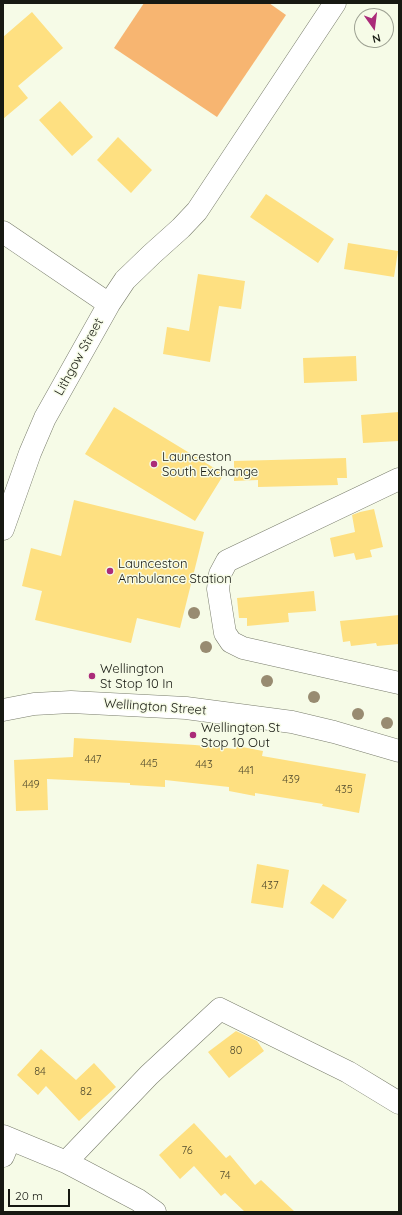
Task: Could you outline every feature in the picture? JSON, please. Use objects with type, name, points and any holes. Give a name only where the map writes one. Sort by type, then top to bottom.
[{"type":"street","points":[[109,304],[125,280],[181,228],[197,211],[335,3]]},
{"type":"street","name":"Lithgow Street","points":[[3,232],[109,304],[45,418],[30,453],[3,529]]},
{"type":"street","points":[[399,479],[227,561],[220,574],[218,589],[225,633],[231,642],[243,648],[399,683]]},
{"type":"street","name":"Wellington Street","points":[[3,710],[34,704],[71,702],[186,708],[292,722],[334,732],[399,751]]},
{"type":"street","points":[[66,1162],[149,1075],[220,1009],[348,1072],[399,1103]]},
{"type":"street","points":[[5,1143],[66,1162],[138,1200],[156,1212]]},
{"type":"shaded area","points":[[144,3],[269,3],[286,15],[217,117],[114,48]]},
{"type":"building","points":[[32,12],[63,48],[18,86],[28,98],[3,119],[3,37]]},
{"type":"building","points":[[60,101],[93,137],[72,156],[39,120]]},
{"type":"building","points":[[118,137],[152,170],[131,193],[97,160]]},
{"type":"building","points":[[266,194],[334,239],[318,263],[250,217]]},
{"type":"building","points":[[348,243],[398,251],[394,277],[344,269]]},
{"type":"building","points":[[198,274],[245,281],[241,309],[219,306],[210,362],[163,354],[167,327],[189,331]]},
{"type":"building","points":[[356,356],[357,381],[304,383],[303,358]]},
{"type":"building","name":"Launceston South Exchange","points":[[114,407],[224,474],[195,521],[85,454]]},
{"type":"building","points":[[399,412],[399,441],[363,443],[361,415]]},
{"type":"building","points":[[346,458],[347,478],[337,478],[338,485],[258,487],[258,480],[234,481],[234,461]]},
{"type":"building","name":"Launceston Ambulance Station","points":[[74,500],[204,532],[180,628],[137,618],[131,643],[35,620],[42,591],[22,586],[31,548],[61,556]]},
{"type":"building","points":[[374,509],[383,547],[370,550],[372,557],[356,560],[354,553],[334,557],[330,538],[355,532],[352,515]]},
{"type":"building","points":[[314,591],[316,611],[288,613],[289,622],[247,626],[247,618],[239,618],[237,598]]},
{"type":"building","points":[[399,615],[399,644],[377,646],[376,643],[351,646],[350,641],[343,642],[340,621]]},
{"type":"building","points":[[74,738],[195,745],[236,749],[237,746],[263,751],[262,756],[366,774],[359,813],[322,806],[323,804],[255,793],[255,796],[229,791],[229,787],[165,780],[165,787],[130,785],[130,783],[47,779],[48,810],[16,811],[14,760],[73,757]]},
{"type":"building","points":[[257,864],[289,870],[283,908],[251,903]]},
{"type":"building","points":[[323,884],[347,900],[333,919],[310,903]]},
{"type":"building","points":[[236,1031],[257,1041],[264,1051],[229,1078],[208,1052]]},
{"type":"building","points":[[41,1049],[76,1080],[94,1063],[116,1087],[79,1121],[46,1086],[38,1095],[17,1075]]},
{"type":"building","points":[[194,1123],[226,1158],[230,1155],[255,1185],[261,1180],[295,1212],[245,1212],[225,1193],[221,1196],[194,1166],[180,1179],[159,1155]]},
{"type":"place","name":"Launceston South Exchange","points":[[154,464]]},
{"type":"place","name":"Launceston Ambulance Station","points":[[110,571]]},
{"type":"place","name":"Wellington St Stop 10 In","points":[[92,676]]},
{"type":"place","name":"Wellington St Stop 10 Out","points":[[193,735]]}]
